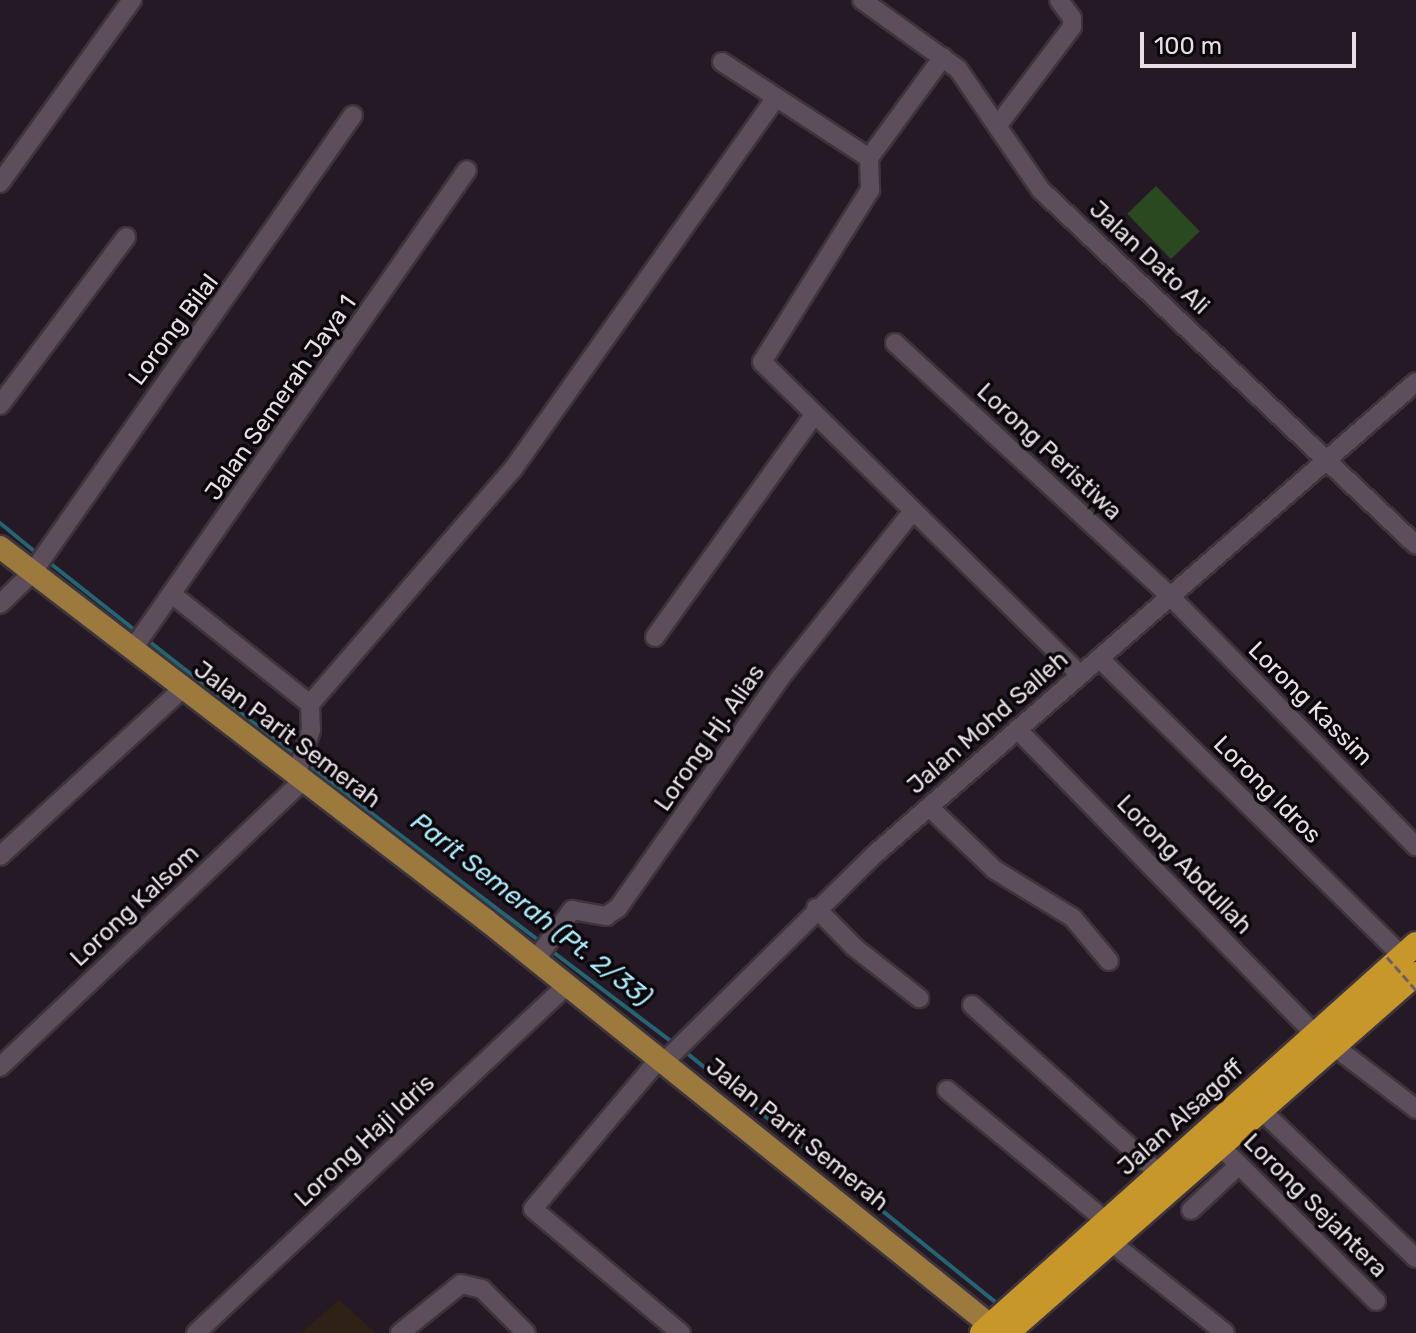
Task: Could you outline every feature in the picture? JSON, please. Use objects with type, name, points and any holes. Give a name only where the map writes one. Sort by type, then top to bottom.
[{"type":"highway","name":"Jalan Alsagoff","points":[[998,1329],[1110,1232],[1262,1111],[1325,1040],[1405,958]]},
{"type":"highway","name":"Jalan Alsagoff","points":[[1110,1232],[1161,1175],[1325,1040]]},
{"type":"main road","name":"Jalan Parit Semerah","points":[[0,547],[134,647],[182,689],[299,778],[539,953],[568,984],[666,1057],[998,1329]]},
{"type":"street","points":[[0,183],[132,0]]},
{"type":"street","points":[[998,125],[1072,27],[1072,18],[1059,0]]},
{"type":"street","name":"Jalan Dato Ali","points":[[871,3],[943,57],[978,92],[1041,190],[1416,545]]},
{"type":"street","points":[[943,57],[869,158],[870,190],[761,360],[1080,674]]},
{"type":"street","points":[[722,62],[869,158]]},
{"type":"street","points":[[299,778],[311,730],[310,704],[513,469],[776,98]]},
{"type":"street","name":"Lorong Bilal","points":[[0,604],[34,571],[241,282],[353,115]]},
{"type":"street","name":"Jalan Semerah Jaya 1","points":[[134,647],[467,170]]},
{"type":"street","points":[[0,405],[126,237]]},
{"type":"street","name":"Lorong Peristiwa","points":[[895,343],[1170,596]]},
{"type":"street","name":"Jalan Mohd Salleh","points":[[681,1333],[533,1209],[666,1057],[816,908],[1416,382]]},
{"type":"street","points":[[655,637],[814,415]]},
{"type":"street","name":"Lorong Hj. Alias","points":[[539,953],[572,910],[606,916],[618,908],[780,678],[913,511]]},
{"type":"street","points":[[173,595],[310,704]]},
{"type":"street","name":"Lorong Kassim","points":[[1170,596],[1416,846]]},
{"type":"street","name":"Lorong Idros","points":[[1099,658],[1405,958]]},
{"type":"street","points":[[0,856],[182,689]]},
{"type":"street","name":"Lorong Abdullah","points":[[1017,729],[1325,1040],[1416,1109]]},
{"type":"street","name":"Lorong Kalsom","points":[[0,1067],[299,778]]},
{"type":"street","points":[[929,807],[1013,884],[1073,918],[1109,961]]},
{"type":"street","points":[[816,908],[854,947],[919,998]]},
{"type":"street","name":"Lorong Haji Idris","points":[[196,1333],[568,984]]},
{"type":"street","points":[[972,1005],[1161,1175]]},
{"type":"street","points":[[947,1090],[1225,1333]]},
{"type":"street","points":[[1262,1111],[1416,1258]]},
{"type":"street","name":"Lorong Sejahtera","points":[[1220,1146],[1376,1301]]},
{"type":"street","points":[[1191,1210],[1239,1165]]},
{"type":"street","points":[[400,1333],[451,1288],[461,1284],[482,1289],[526,1333]]},
{"type":"path","points":[[1405,958],[1416,990]]},
{"type":"shaded area","points":[[339,1300],[376,1333],[301,1333]]},
{"type":"green space","points":[[1156,186],[1200,231],[1171,259],[1127,214]]},
{"type":"waterway","name":"Parit Semerah (Pt. 2/33)","points":[[0,523],[39,555]]},
{"type":"waterway","name":"Parit Semerah (Pt. 2/33)","points":[[46,560],[136,631]]},
{"type":"waterway","name":"Parit Semerah (Pt. 2/33)","points":[[146,639],[297,757]]},
{"type":"waterway","name":"Parit Semerah (Pt. 2/33)","points":[[307,764],[542,943]]},
{"type":"waterway","name":"Parit Semerah (Pt. 2/33)","points":[[549,949],[676,1045]]},
{"type":"waterway","name":"Parit Semerah (Pt. 2/33)","points":[[683,1050],[1000,1306]]}]
